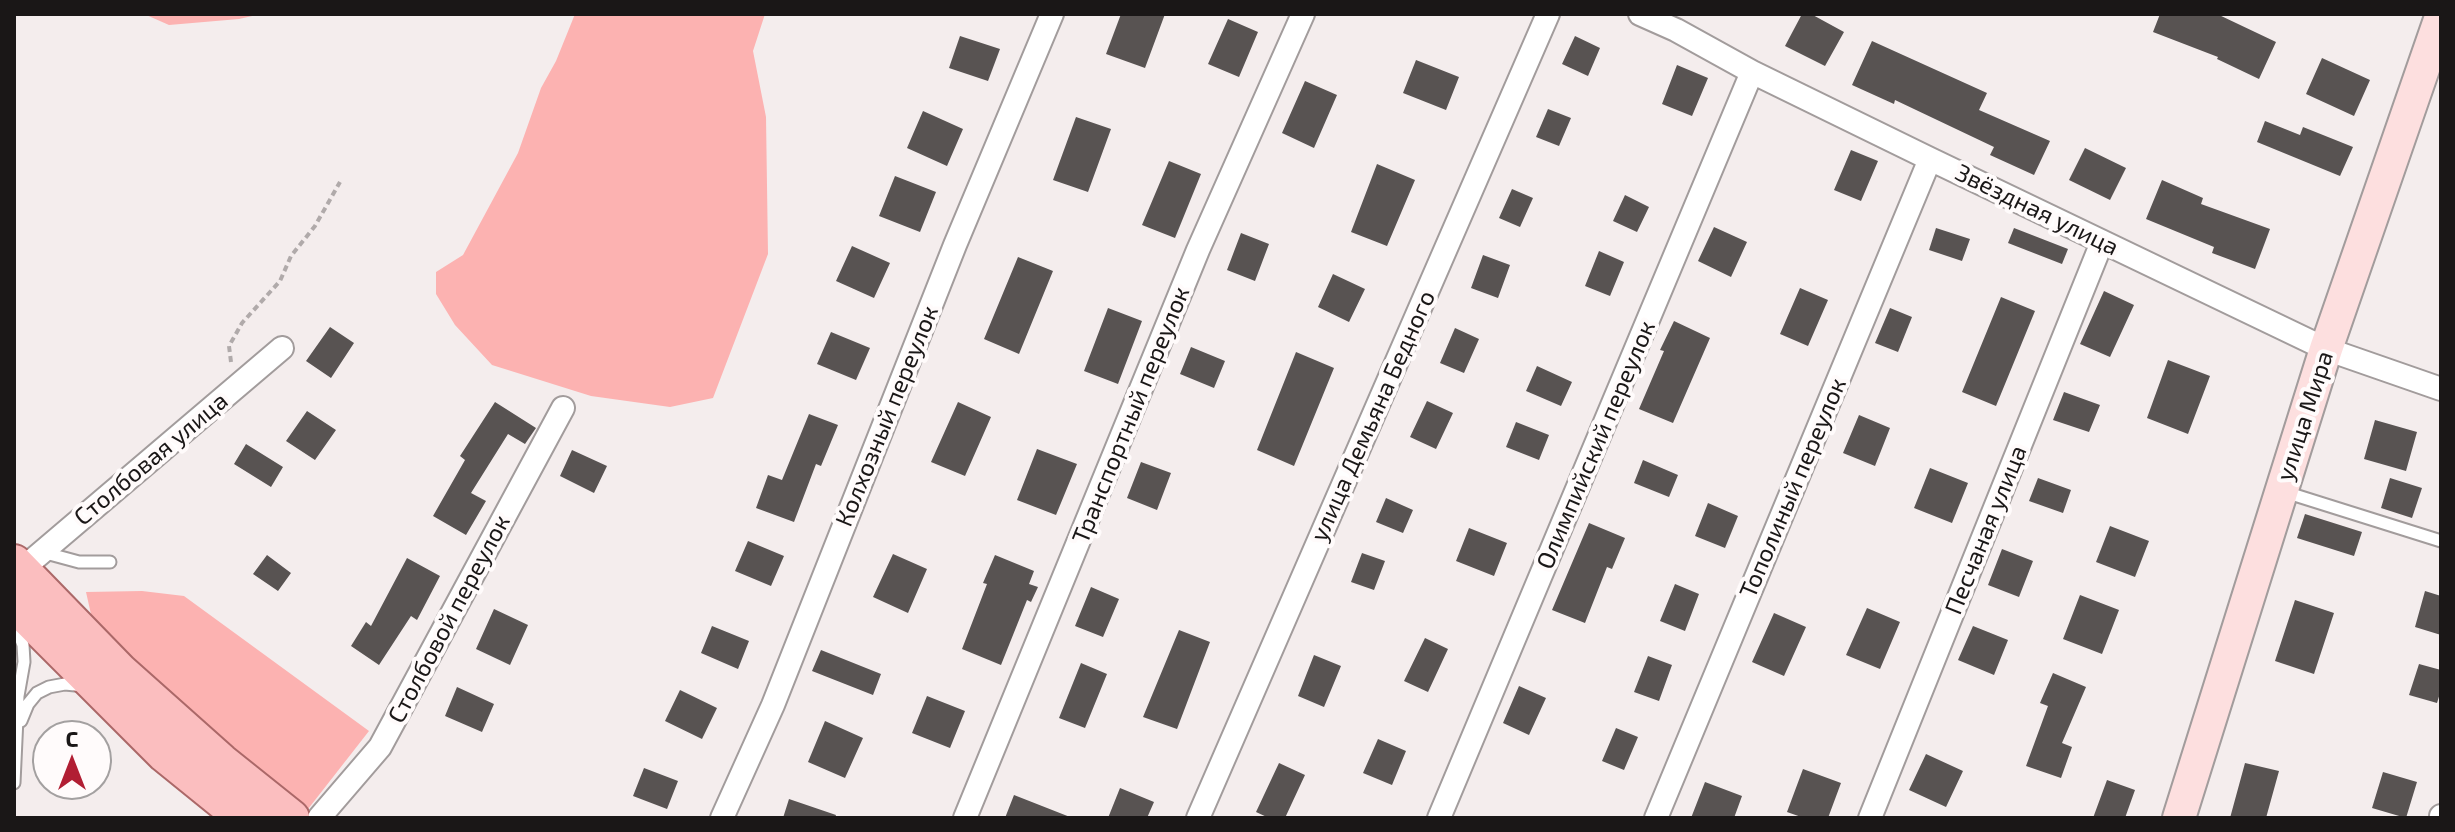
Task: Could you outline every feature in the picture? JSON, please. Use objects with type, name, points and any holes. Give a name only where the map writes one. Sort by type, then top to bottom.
[{"type":"main road","name":"улица Мира","points":[[2179,818],[2326,349],[2431,76],[2441,18]]},
{"type":"main road","points":[[23,572],[96,687],[165,754],[244,818]]},
{"type":"main road","points":[[23,572],[120,672],[221,762],[291,818]]},
{"type":"street","name":"Колхозный переулок","points":[[722,818],[773,705],[955,245],[1052,14]]},
{"type":"street","name":"Транспортный переулок","points":[[965,818],[1198,250],[1303,14]]},
{"type":"street","name":"улица Демьяна Бедного","points":[[1198,818],[1548,14]]},
{"type":"street","name":"Звёздная улица","points":[[1640,14],[1930,159],[2326,349],[2441,389]]},
{"type":"street","points":[[2431,14],[2441,18]]},
{"type":"street","name":"Олимпийский переулок","points":[[1439,818],[1752,72]]},
{"type":"street","name":"Тополиный переулок","points":[[1656,818],[1930,159]]},
{"type":"street","name":"Песчаная улица","points":[[1870,818],[2102,242]]},
{"type":"street","name":"Столбовая улица","points":[[23,572],[282,348]]},
{"type":"street","name":"Столбовой переулок","points":[[319,818],[380,747],[563,408]]},
{"type":"lane","points":[[2281,491],[2441,541]]},
{"type":"lane","points":[[23,572],[79,562],[110,562]]},
{"type":"lane","points":[[14,622],[23,645],[24,662],[18,696],[14,783]]},
{"type":"lane","points":[[18,729],[28,704],[37,693],[65,684],[96,687]]},
{"type":"path","points":[[234,389],[229,346],[242,323],[280,281],[291,256],[315,226],[340,182]]},
{"type":"shaded area","points":[[144,14],[261,14],[169,25]]},
{"type":"shaded area","points":[[575,14],[765,14],[753,51],[766,117],[768,254],[713,398],[670,407],[591,396],[492,365],[455,325],[436,294],[436,272],[463,255],[518,153],[541,88]]},
{"type":"shaded area","points":[[142,591],[184,596],[369,731],[301,818],[95,632],[86,592]]},
{"type":"building","points":[[1121,14],[1165,14],[1145,68],[1106,54]]},
{"type":"building","points":[[1802,14],[1811,14],[1844,32],[1825,66],[1785,46]]},
{"type":"building","points":[[2160,14],[2217,14],[2276,42],[2259,79],[2218,57],[2153,32]]},
{"type":"building","points":[[1228,19],[1258,32],[1239,77],[1208,64]]},
{"type":"building","points":[[960,36],[1000,49],[988,81],[949,68]]},
{"type":"building","points":[[1575,36],[1600,48],[1588,76],[1562,64]]},
{"type":"building","points":[[1872,41],[1987,93],[1979,110],[2050,141],[2034,175],[1990,155],[1994,147],[1895,100],[1894,104],[1852,85]]},
{"type":"building","points":[[2322,58],[2370,80],[2354,116],[2306,94]]},
{"type":"building","points":[[1416,60],[1459,77],[1446,110],[1403,93]]},
{"type":"building","points":[[1677,65],[1708,78],[1692,116],[1662,104]]},
{"type":"building","points":[[1305,81],[1337,95],[1314,148],[1282,133]]},
{"type":"building","points":[[1548,109],[1571,118],[1559,146],[1536,137]]},
{"type":"building","points":[[923,111],[963,129],[947,166],[907,148]]},
{"type":"building","points":[[1076,117],[1111,129],[1088,192],[1053,180]]},
{"type":"building","points":[[2265,121],[2300,135],[2303,127],[2353,147],[2340,176],[2257,142]]},
{"type":"building","points":[[2085,148],[2126,168],[2110,200],[2069,180]]},
{"type":"building","points":[[1851,150],[1878,161],[1861,201],[1834,190]]},
{"type":"building","points":[[1169,161],[1201,174],[1175,238],[1142,225]]},
{"type":"building","points":[[1377,164],[1415,180],[1387,246],[1351,232]]},
{"type":"building","points":[[895,176],[936,192],[920,232],[879,216]]},
{"type":"building","points":[[2162,180],[2203,198],[2201,204],[2270,229],[2255,269],[2212,253],[2214,247],[2146,219]]},
{"type":"building","points":[[1512,189],[1533,198],[1520,227],[1499,218]]},
{"type":"building","points":[[1625,195],[1649,207],[1637,232],[1613,221]]},
{"type":"building","points":[[1714,227],[1747,242],[1731,277],[1698,261]]},
{"type":"building","points":[[1936,228],[1970,239],[1962,261],[1929,250]]},
{"type":"building","points":[[2014,228],[2068,249],[2062,264],[2008,243]]},
{"type":"building","points":[[1241,233],[1269,244],[1255,281],[1227,270]]},
{"type":"building","points":[[852,246],[890,263],[874,298],[836,281]]},
{"type":"building","points":[[1599,251],[1624,262],[1610,296],[1585,286]]},
{"type":"building","points":[[1483,255],[1510,265],[1498,298],[1471,288]]},
{"type":"building","points":[[1018,257],[1053,271],[1019,354],[984,339]]},
{"type":"building","points":[[1333,274],[1365,289],[1349,322],[1318,307]]},
{"type":"building","points":[[1800,288],[1828,300],[1808,346],[1780,334]]},
{"type":"building","points":[[2104,291],[2134,305],[2110,357],[2080,344]]},
{"type":"building","points":[[2001,297],[2035,311],[1996,406],[1962,392]]},
{"type":"building","points":[[1108,308],[1142,321],[1118,384],[1084,371]]},
{"type":"building","points":[[1890,308],[1912,317],[1898,352],[1875,343]]},
{"type":"building","points":[[1674,321],[1710,338],[1673,423],[1639,409]]},
{"type":"building","points":[[330,327],[354,343],[331,378],[306,361]]},
{"type":"building","points":[[1455,328],[1479,339],[1464,373],[1440,363]]},
{"type":"building","points":[[831,332],[870,348],[856,380],[817,364]]},
{"type":"building","points":[[1191,347],[1225,361],[1214,388],[1180,374]]},
{"type":"building","points":[[1296,352],[1334,368],[1294,466],[1257,450]]},
{"type":"building","points":[[2168,360],[2210,376],[2188,434],[2147,418]]},
{"type":"building","points":[[1537,366],[1572,382],[1561,406],[1526,391]]},
{"type":"building","points":[[2064,392],[2100,405],[2089,432],[2053,420]]},
{"type":"building","points":[[1427,401],[1453,413],[1436,449],[1410,437]]},
{"type":"building","points":[[495,402],[536,428],[525,444],[508,434],[471,493],[486,501],[466,535],[433,516],[465,460],[460,456]]},
{"type":"building","points":[[958,402],[991,417],[965,476],[931,462]]},
{"type":"building","points":[[307,411],[336,430],[315,460],[286,441]]},
{"type":"building","points":[[809,414],[838,425],[821,466],[816,464],[794,522],[756,508],[768,475],[782,480]]},
{"type":"building","points":[[1859,415],[1890,428],[1875,466],[1843,453]]},
{"type":"building","points":[[2375,420],[2417,432],[2406,471],[2364,459]]},
{"type":"building","points":[[1516,422],[1549,435],[1539,460],[1506,447]]},
{"type":"building","points":[[246,444],[283,467],[271,487],[234,464]]},
{"type":"building","points":[[1037,449],[1077,464],[1056,515],[1017,500]]},
{"type":"building","points":[[572,450],[607,466],[594,493],[560,476]]},
{"type":"building","points":[[1643,460],[1678,475],[1669,497],[1634,483]]},
{"type":"building","points":[[1141,462],[1171,473],[1157,510],[1127,498]]},
{"type":"building","points":[[1930,468],[1968,483],[1952,523],[1914,508]]},
{"type":"building","points":[[2038,478],[2071,490],[2063,513],[2029,501]]},
{"type":"building","points":[[2390,478],[2422,488],[2412,518],[2381,508]]},
{"type":"building","points":[[1386,498],[1413,510],[1403,533],[1376,522]]},
{"type":"building","points":[[1708,503],[1738,516],[1725,548],[1695,536]]},
{"type":"building","points":[[2305,514],[2362,532],[2354,556],[2297,538]]},
{"type":"building","points":[[1589,523],[1625,538],[1612,569],[1607,567],[1585,623],[1552,610]]},
{"type":"building","points":[[2110,526],[2149,541],[2135,577],[2096,562]]},
{"type":"building","points":[[1469,528],[1507,543],[1494,576],[1456,561]]},
{"type":"building","points":[[748,541],[784,556],[771,586],[735,571]]},
{"type":"building","points":[[2002,549],[2033,561],[2019,597],[1988,585]]},
{"type":"building","points":[[1362,553],[1385,561],[1374,590],[1351,582]]},
{"type":"building","points":[[893,554],[927,569],[908,613],[873,597]]},
{"type":"building","points":[[267,555],[291,573],[278,591],[253,574]]},
{"type":"building","points":[[995,555],[1034,571],[1029,584],[1038,587],[1031,602],[1027,600],[1001,665],[962,649]]},
{"type":"building","points":[[407,558],[440,576],[417,620],[411,616],[379,665],[351,646],[366,622],[371,626]]},
{"type":"building","points":[[1675,584],[1699,594],[1685,631],[1660,621]]},
{"type":"building","points":[[1091,587],[1119,599],[1103,637],[1075,626]]},
{"type":"building","points":[[2425,591],[2441,596],[2441,635],[2415,627]]},
{"type":"building","points":[[2080,595],[2119,610],[2102,654],[2063,639]]},
{"type":"building","points":[[2295,600],[2334,613],[2314,674],[2275,661]]},
{"type":"building","points":[[1867,608],[1900,622],[1880,669],[1846,655]]},
{"type":"building","points":[[494,609],[528,625],[510,665],[476,649]]},
{"type":"building","points":[[1774,613],[1806,627],[1784,676],[1752,662]]},
{"type":"building","points":[[712,626],[749,641],[738,669],[701,653]]},
{"type":"building","points":[[1973,626],[2008,640],[1994,675],[1958,660]]},
{"type":"building","points":[[1179,630],[1210,642],[1177,729],[1143,717]]},
{"type":"building","points":[[1425,638],[1448,649],[1428,692],[1404,681]]},
{"type":"building","points":[[821,650],[881,674],[873,695],[812,671]]},
{"type":"building","points":[[1314,655],[1341,666],[1324,707],[1298,696]]},
{"type":"building","points":[[1648,656],[1672,665],[1659,701],[1634,692]]},
{"type":"building","points":[[1081,663],[1107,674],[1085,728],[1059,718]]},
{"type":"building","points":[[2419,664],[2441,670],[2441,690],[2437,703],[2409,695]]},
{"type":"building","points":[[2053,673],[2086,687],[2062,743],[2072,747],[2061,778],[2026,766],[2048,706],[2040,703]]},
{"type":"building","points":[[1519,686],[1546,698],[1529,735],[1503,723]]},
{"type":"building","points":[[457,687],[494,704],[482,732],[445,716]]},
{"type":"building","points":[[680,690],[717,708],[702,739],[665,721]]},
{"type":"building","points":[[927,696],[965,711],[950,748],[912,733]]},
{"type":"building","points":[[825,721],[863,738],[845,778],[808,762]]},
{"type":"building","points":[[1616,728],[1638,737],[1624,770],[1602,761]]},
{"type":"building","points":[[1378,739],[1406,751],[1392,785],[1363,773]]},
{"type":"building","points":[[1926,754],[1963,771],[1946,807],[1909,790]]},
{"type":"building","points":[[1279,763],[1305,775],[1285,818],[1269,818],[1256,812]]},
{"type":"building","points":[[2245,763],[2279,771],[2266,818],[2230,818]]},
{"type":"building","points":[[644,768],[678,781],[667,809],[633,796]]},
{"type":"building","points":[[1803,769],[1841,783],[1828,818],[1804,818],[1787,812]]},
{"type":"building","points":[[2383,772],[2417,782],[2406,818],[2372,808]]},
{"type":"building","points":[[2107,780],[2135,790],[2125,818],[2093,818]]},
{"type":"building","points":[[1705,782],[1742,796],[1734,818],[1691,818]]},
{"type":"building","points":[[1120,788],[1154,802],[1147,818],[1108,818]]},
{"type":"building","points":[[1014,795],[1070,817],[1070,818],[1005,818]]},
{"type":"building","points":[[789,799],[836,815],[835,818],[783,818]]}]
